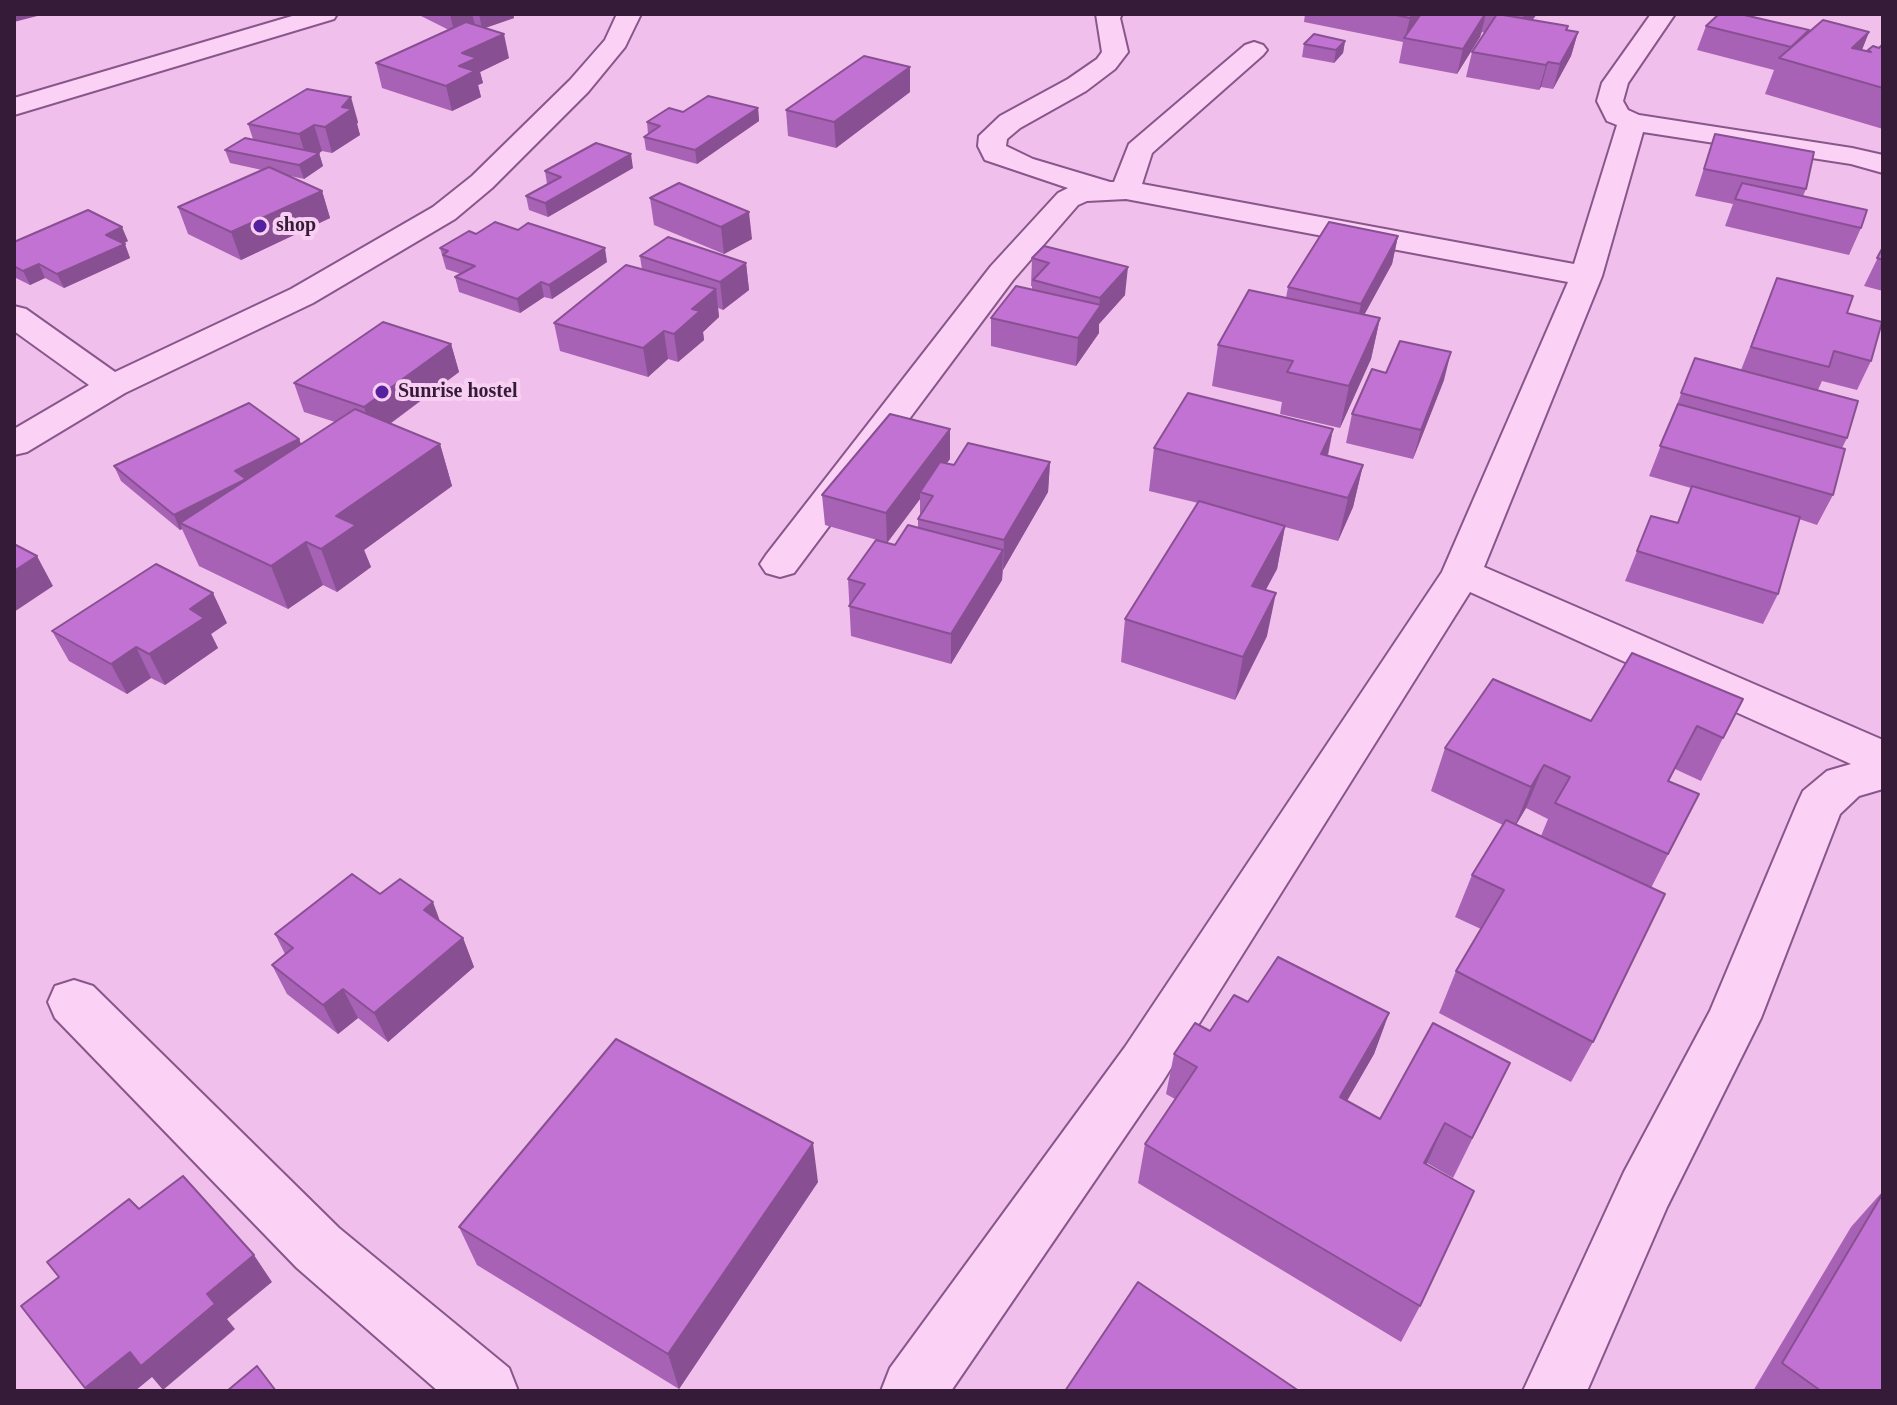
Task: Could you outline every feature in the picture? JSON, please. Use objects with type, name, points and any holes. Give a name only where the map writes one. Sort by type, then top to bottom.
[{"type":"street","points":[[14,107],[325,14]]},
{"type":"street","points":[[14,444],[113,386],[302,296],[444,213],[482,182],[579,86],[616,42],[629,14]]},
{"type":"street","points":[[1110,14],[1107,16],[1115,52],[1106,64],[1077,85],[1010,122],[993,136],[995,154],[1023,165],[1116,190],[1586,276]]},
{"type":"street","points":[[1663,14],[1631,56],[1612,92],[1610,101],[1617,115],[1632,122],[1852,156],[1883,164]]},
{"type":"street","points":[[780,564],[1002,273],[1068,199],[1116,190],[1139,150],[1254,50]]},
{"type":"street","points":[[913,1391],[1144,1064],[1462,573],[1586,276],[1632,122]]},
{"type":"street","points":[[14,316],[113,386]]},
{"type":"street","points":[[1462,573],[1883,759]]},
{"type":"street","points":[[1555,1391],[1645,1191],[1734,1018],[1820,804],[1843,783],[1883,772]]},
{"type":"street","points":[[74,1002],[318,1248],[486,1391]]},
{"type":"building","points":[[1391,14],[1413,14],[1410,18]]},
{"type":"building","points":[[1421,14],[1485,14],[1463,49],[1404,38]]},
{"type":"building","points":[[1497,14],[1568,26],[1566,30],[1578,32],[1560,64],[1548,62],[1546,65],[1472,52]]},
{"type":"building","points":[[1719,14],[1740,14],[1809,30],[1791,47],[1706,26]]},
{"type":"building","points":[[1823,20],[1869,32],[1852,48],[1871,52],[1868,50],[1873,46],[1879,48],[1883,44],[1883,88],[1779,58]]},
{"type":"building","points":[[466,22],[504,34],[462,53],[477,58],[459,66],[475,71],[446,86],[376,63]]},
{"type":"building","points":[[1314,34],[1345,41],[1336,50],[1304,44]]},
{"type":"building","points":[[864,56],[910,67],[834,122],[786,110]]},
{"type":"building","points":[[307,89],[351,97],[342,107],[352,109],[325,127],[314,125],[299,134],[248,124]]},
{"type":"building","points":[[708,96],[758,108],[695,150],[644,137],[660,126],[647,122],[669,108],[683,112]]},
{"type":"building","points":[[1715,134],[1814,152],[1806,189],[1704,169]]},
{"type":"building","points":[[245,138],[319,153],[299,165],[225,150]]},
{"type":"building","points":[[596,143],[631,154],[545,203],[526,196],[561,177],[545,171]]},
{"type":"building","points":[[269,167],[322,191],[231,232],[178,207]]},
{"type":"building","points":[[679,183],[749,212],[721,227],[650,198]]},
{"type":"building","points":[[1742,183],[1867,210],[1861,228],[1735,199]]},
{"type":"building","points":[[88,210],[122,227],[106,235],[125,244],[57,274],[39,264],[23,271],[14,266],[14,242]]},
{"type":"building","points":[[495,222],[518,230],[528,223],[605,248],[549,285],[541,282],[517,299],[455,277],[475,266],[443,255],[448,251],[440,248],[469,231],[476,234]]},
{"type":"building","points":[[1329,222],[1398,236],[1361,304],[1288,287]]},
{"type":"building","points":[[668,237],[746,263],[720,282],[640,256]]},
{"type":"building","points":[[1044,246],[1128,267],[1100,298],[1033,280],[1049,263],[1032,258]]},
{"type":"building","points":[[626,265],[716,289],[692,309],[700,311],[674,334],[664,331],[643,348],[554,323]]},
{"type":"building","points":[[1777,278],[1853,296],[1847,313],[1882,322],[1871,361],[1834,351],[1829,367],[1751,347]]},
{"type":"building","points":[[1016,286],[1101,305],[1078,338],[991,318]]},
{"type":"building","points":[[1249,290],[1380,318],[1349,386],[1287,372],[1293,361],[1218,345]]},
{"type":"building","points":[[383,322],[451,344],[364,407],[294,383]]},
{"type":"building","points":[[1400,341],[1451,352],[1421,430],[1352,414],[1372,369],[1386,373]]},
{"type":"building","points":[[1695,358],[1858,401],[1847,438],[1681,393]]},
{"type":"building","points":[[1188,393],[1333,429],[1321,454],[1363,465],[1348,498],[1154,448]]},
{"type":"building","points":[[249,403],[299,439],[235,471],[246,479],[174,515],[114,466]]},
{"type":"building","points":[[1678,404],[1845,449],[1833,495],[1660,446]]},
{"type":"building","points":[[355,409],[440,444],[336,516],[356,525],[321,549],[306,542],[271,566],[180,523]]},
{"type":"building","points":[[890,414],[950,429],[886,513],[822,495]]},
{"type":"building","points":[[968,443],[1050,462],[1004,540],[918,519],[933,496],[920,492],[940,462],[954,465]]},
{"type":"building","points":[[1692,486],[1800,517],[1778,594],[1637,551],[1651,516],[1678,523]]},
{"type":"building","points":[[1199,501],[1285,526],[1252,586],[1276,593],[1243,657],[1125,619]]},
{"type":"building","points":[[908,525],[1003,550],[951,634],[849,606],[865,584],[848,579],[876,540],[895,545]]},
{"type":"building","points":[[14,544],[37,556],[14,571]]},
{"type":"building","points":[[156,564],[213,593],[190,609],[204,618],[149,654],[136,647],[111,664],[52,631]]},
{"type":"building","points":[[1632,653],[1743,699],[1723,738],[1697,726],[1668,781],[1699,794],[1668,854],[1555,803],[1570,777],[1544,765],[1531,787],[1445,748],[1493,679],[1591,721]]},
{"type":"building","points":[[1506,820],[1665,894],[1593,1042],[1456,971],[1504,890],[1472,875]]},
{"type":"building","points":[[352,874],[380,894],[400,879],[433,902],[424,910],[463,938],[374,1013],[343,989],[323,1005],[272,965],[293,948],[275,934]]},
{"type":"building","points":[[1278,957],[1389,1013],[1340,1097],[1380,1119],[1433,1023],[1510,1063],[1472,1138],[1445,1123],[1424,1163],[1474,1191],[1420,1306],[1145,1144],[1197,1067],[1174,1054],[1195,1023],[1210,1031],[1234,995],[1248,1002]]},
{"type":"building","points":[[616,1039],[813,1143],[668,1354],[459,1227]]},
{"type":"building","points":[[183,1176],[254,1255],[207,1294],[215,1304],[141,1366],[130,1352],[85,1388],[21,1306],[59,1277],[47,1262],[129,1199],[139,1209]]},
{"type":"building","points":[[1883,1193],[1883,1391],[1821,1391],[1782,1363]]},
{"type":"building","points":[[1138,1282],[1299,1391],[1065,1391]]},
{"type":"building","points":[[257,1366],[276,1391],[227,1391]]},
{"type":"place","name":"shop","points":[[260,226]]},
{"type":"place","name":"Sunrise hostel","points":[[382,392]]}]
